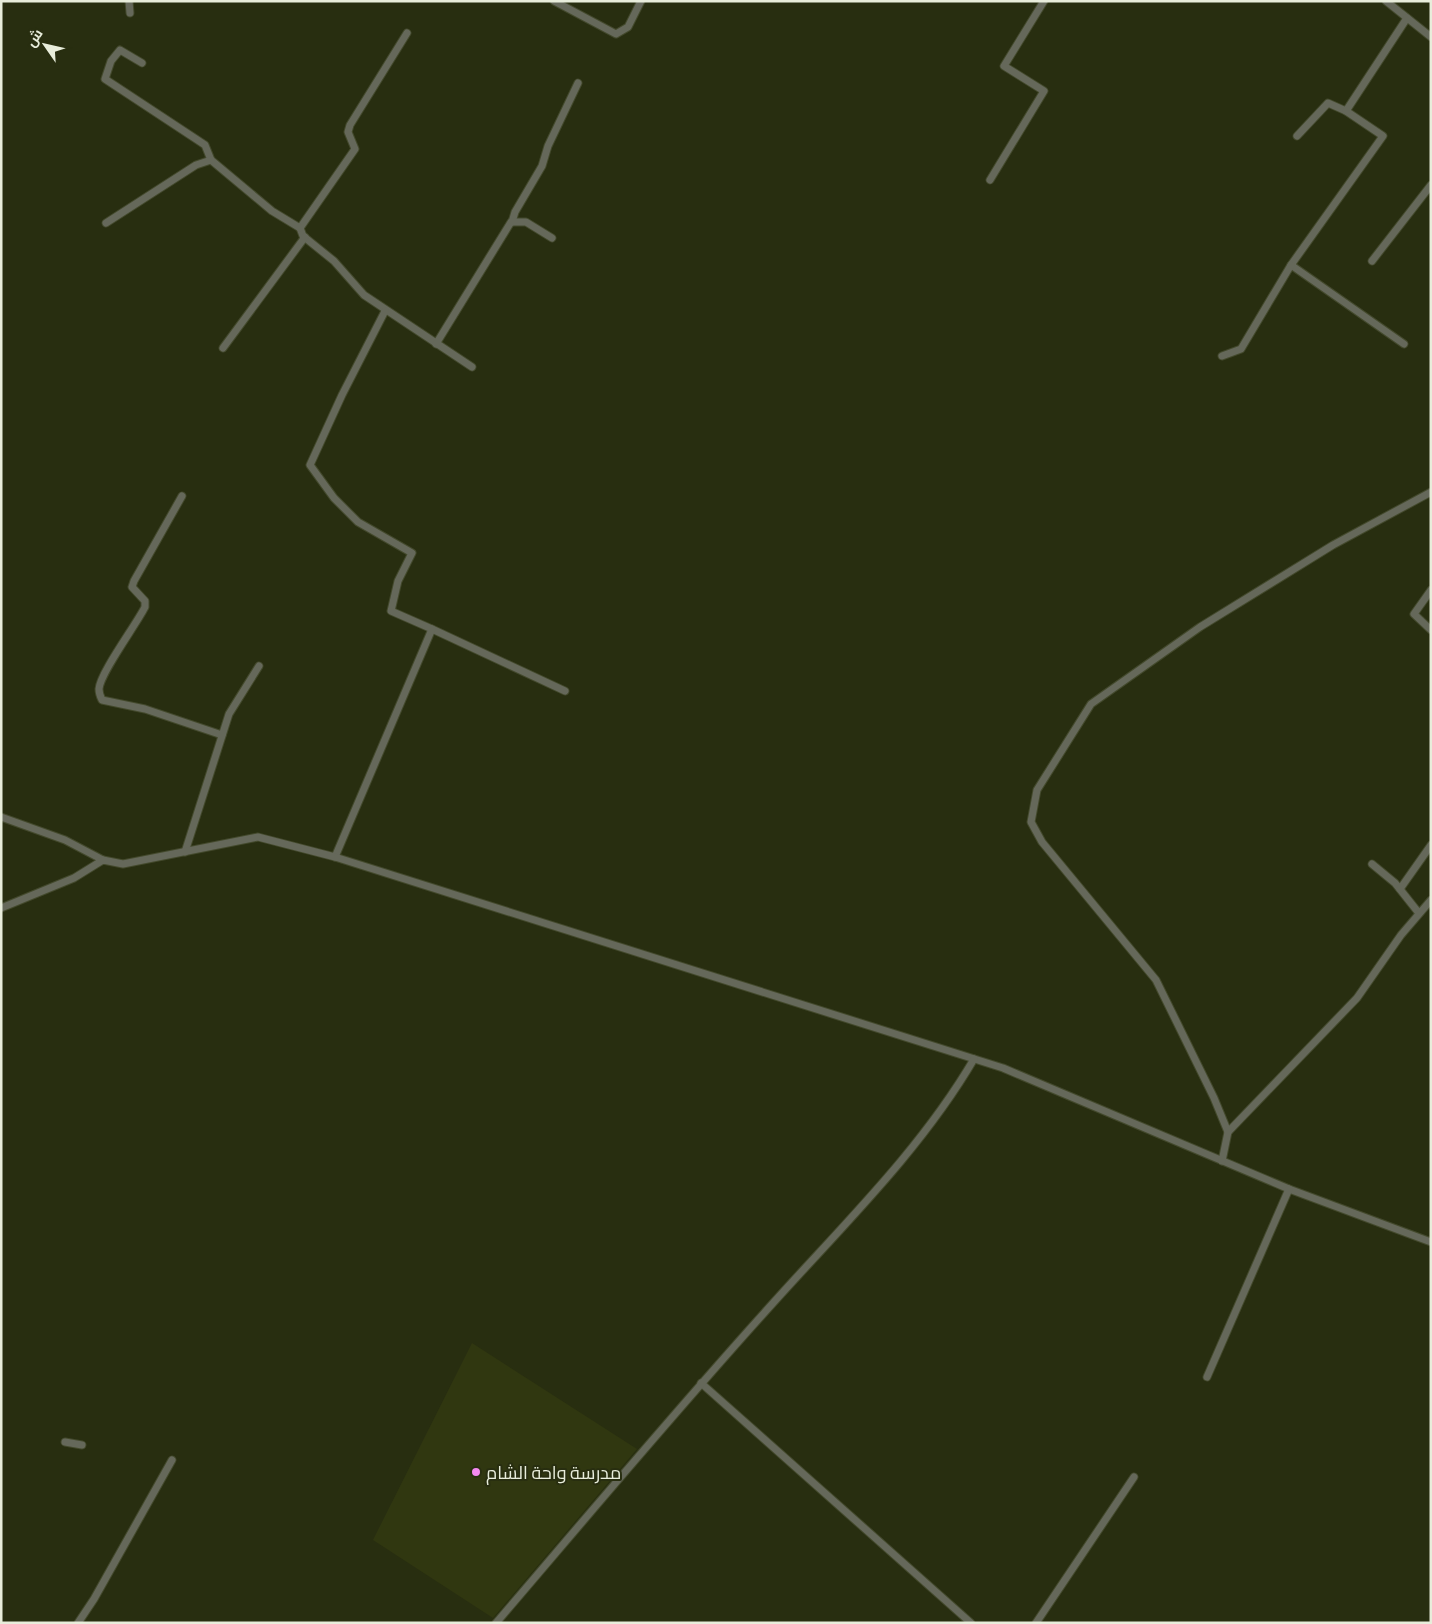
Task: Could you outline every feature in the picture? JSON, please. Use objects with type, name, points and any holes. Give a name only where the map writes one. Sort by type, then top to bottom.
[{"type":"street","points":[[129,1],[130,13]]},
{"type":"street","points":[[554,1],[616,34],[628,27],[641,1]]},
{"type":"street","points":[[990,180],[1044,91],[1004,66],[1044,1]]},
{"type":"street","points":[[1386,1],[1431,37]]},
{"type":"street","points":[[1346,111],[1407,18]]},
{"type":"street","points":[[300,228],[351,157],[355,149],[348,132],[350,125],[407,33]]},
{"type":"street","points":[[142,63],[120,50],[111,61],[105,79],[205,145],[211,160],[278,215],[300,228],[305,237],[334,261],[364,295],[472,367]]},
{"type":"street","points":[[436,344],[512,222],[515,212],[542,166],[548,146],[578,83]]},
{"type":"street","points":[[1222,356],[1242,349],[1291,265],[1383,136],[1346,111],[1328,103],[1296,136]]},
{"type":"street","points":[[106,223],[196,165],[211,160]]},
{"type":"street","points":[[1372,261],[1431,185]]},
{"type":"street","points":[[512,222],[526,222],[552,238]]},
{"type":"street","points":[[223,348],[305,237]]},
{"type":"street","points":[[1291,265],[1404,344]]},
{"type":"street","points":[[386,311],[342,395],[310,465],[334,498],[358,522],[412,552],[398,581],[391,610],[565,691]]},
{"type":"street","points":[[1228,1132],[1214,1098],[1156,980],[1038,836],[1031,822],[1037,790],[1091,704],[1200,627],[1332,545],[1431,492]]},
{"type":"street","points":[[182,496],[134,581],[132,587],[145,601],[145,607],[105,675],[99,687],[99,695],[102,700],[145,709],[222,734]]},
{"type":"street","points":[[1431,590],[1414,612],[1416,617],[1431,630]]},
{"type":"street","points":[[335,857],[432,630]]},
{"type":"street","points":[[185,852],[222,734],[233,706],[260,666]]},
{"type":"street","points":[[1,817],[65,840],[103,860],[123,864],[258,837],[335,857],[1003,1068],[1289,1189],[1431,1242]]},
{"type":"street","points":[[1400,889],[1431,845]]},
{"type":"street","points":[[1,908],[74,878],[103,860]]},
{"type":"street","points":[[1372,864],[1400,889],[1418,912]]},
{"type":"street","points":[[1222,1161],[1228,1132],[1357,998],[1418,912],[1431,900]]},
{"type":"street","points":[[496,1623],[701,1383],[892,1170],[957,1088],[974,1059]]},
{"type":"street","points":[[1207,1377],[1289,1189]]},
{"type":"street","points":[[701,1383],[928,1582],[971,1623]]},
{"type":"street","points":[[65,1442],[82,1445]]},
{"type":"street","points":[[78,1623],[94,1599],[172,1460]]},
{"type":"street","points":[[1036,1623],[1134,1477]]},
{"type":"shaded area","points":[[472,1343],[637,1449],[493,1618],[373,1540]]},
{"type":"place","name":"مدرسة واحة الشام","points":[[476,1472]]}]
